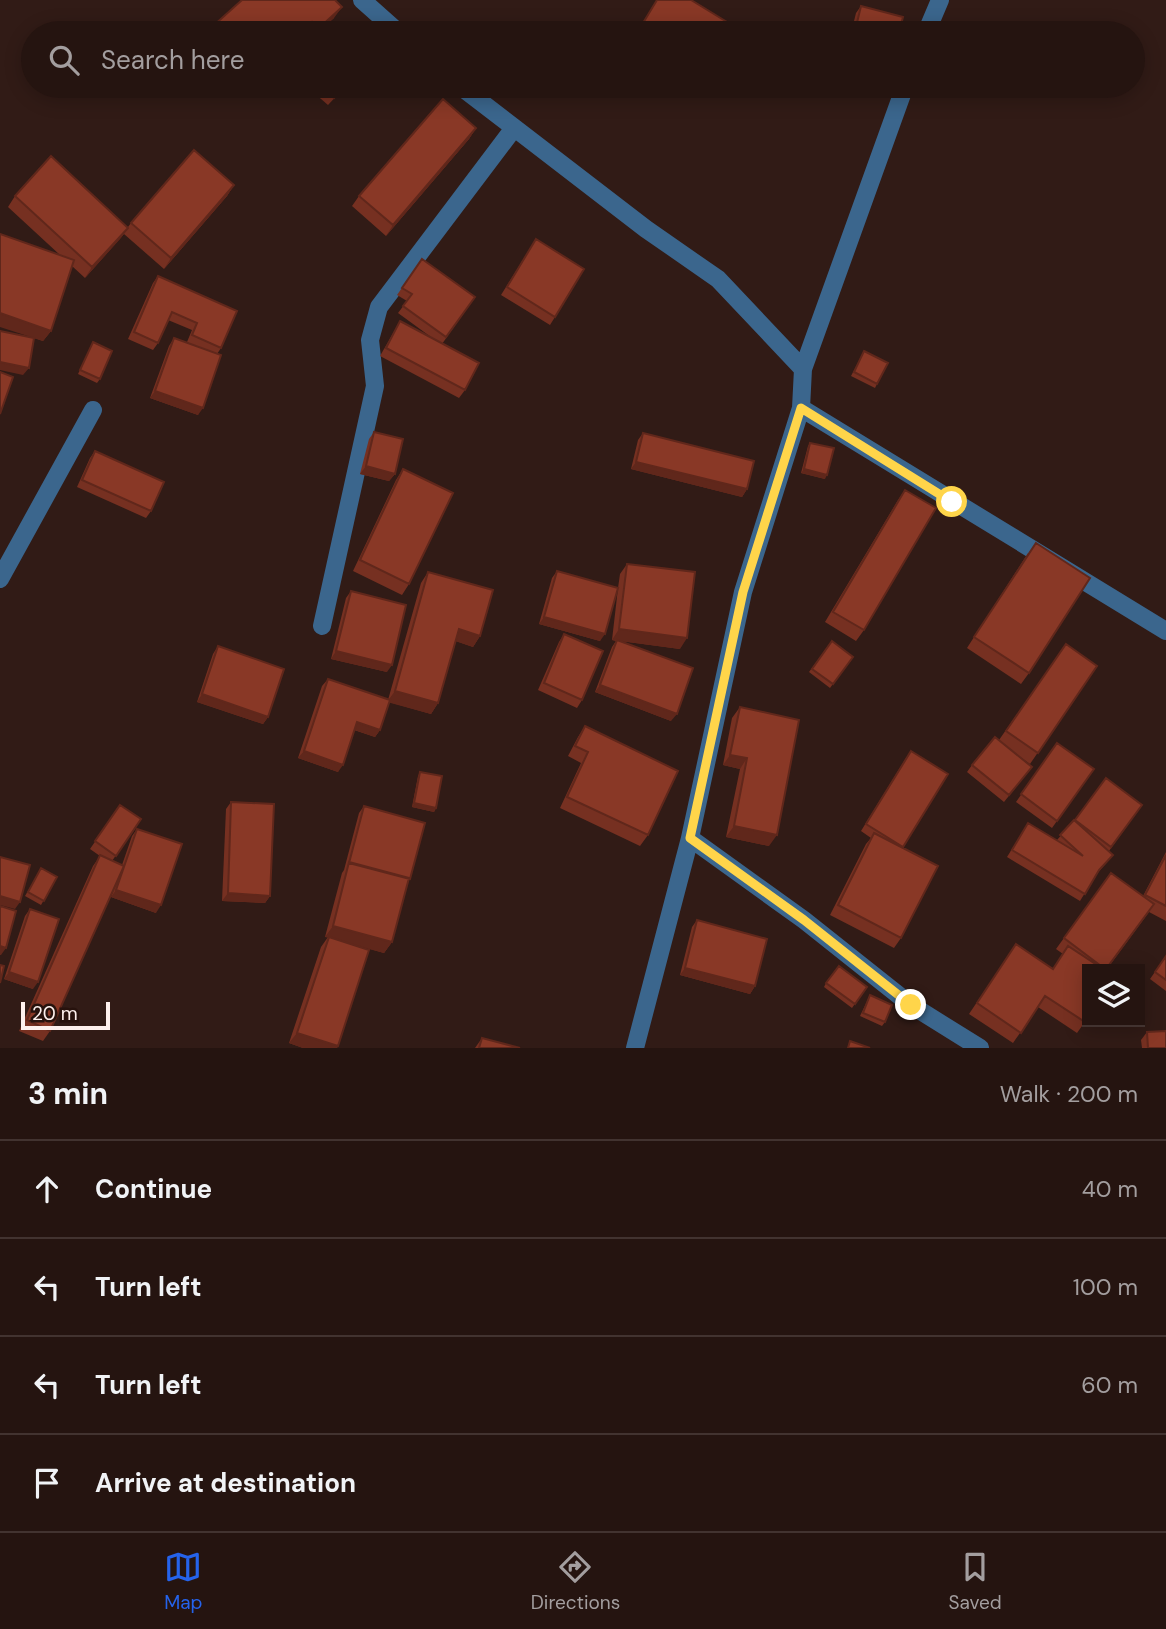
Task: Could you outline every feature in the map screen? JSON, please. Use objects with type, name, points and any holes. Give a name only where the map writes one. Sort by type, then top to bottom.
[{"type":"street","points":[[362,0],[386,21]]},
{"type":"street","points":[[931,21],[940,0]]},
{"type":"street","points":[[475,98],[646,229],[718,279],[803,369]]},
{"type":"street","points":[[635,1048],[690,838],[743,592],[801,408],[803,369],[901,98]]},
{"type":"street","points":[[322,626],[375,386],[370,340],[379,307],[514,128]]},
{"type":"street","points":[[801,408],[1166,631]]},
{"type":"street","points":[[0,579],[93,410]]},
{"type":"street","points":[[690,838],[804,920],[911,1005],[980,1048]]},
{"type":"building","points":[[242,0],[335,0],[342,7],[327,21],[219,21]]},
{"type":"building","points":[[657,0],[691,0],[725,21],[644,21]]},
{"type":"building","points":[[861,6],[903,17],[902,21],[857,21]]},
{"type":"building","points":[[443,99],[476,128],[393,225],[359,196]]},
{"type":"building","points":[[194,150],[234,185],[171,258],[131,223]]},
{"type":"building","points":[[51,156],[128,228],[92,267],[15,196]]},
{"type":"building","points":[[0,234],[74,260],[51,331],[0,313]]},
{"type":"building","points":[[536,239],[584,269],[555,317],[507,287]]},
{"type":"building","points":[[422,259],[475,297],[446,337],[403,306],[412,294],[402,288]]},
{"type":"building","points":[[158,276],[237,311],[221,348],[192,335],[197,323],[172,312],[158,343],[134,332]]},
{"type":"building","points":[[400,321],[479,363],[465,390],[386,348]]},
{"type":"building","points":[[0,331],[34,338],[29,368],[0,362]]},
{"type":"building","points":[[174,338],[221,355],[203,408],[155,391]]},
{"type":"building","points":[[93,342],[112,351],[100,379],[80,370]]},
{"type":"building","points":[[864,351],[888,363],[877,384],[854,372]]},
{"type":"building","points":[[0,372],[13,377],[0,414]]},
{"type":"building","points":[[374,432],[403,439],[395,474],[366,466]]},
{"type":"building","points":[[643,433],[754,461],[747,489],[636,462]]},
{"type":"building","points":[[810,443],[834,448],[827,475],[804,469]]},
{"type":"building","points":[[95,451],[164,482],[151,511],[82,480]]},
{"type":"building","points":[[403,469],[453,493],[409,584],[360,560]]},
{"type":"building","points":[[905,490],[936,508],[864,630],[833,612]]},
{"type":"building","points":[[1036,543],[1090,578],[1029,673],[974,637]]},
{"type":"building","points":[[627,564],[695,572],[687,638],[619,629]]},
{"type":"building","points":[[557,571],[618,588],[605,634],[544,617]]},
{"type":"building","points":[[428,572],[493,590],[480,636],[459,629],[438,703],[395,691]]},
{"type":"building","points":[[351,591],[406,605],[392,665],[336,651]]},
{"type":"building","points":[[564,634],[603,651],[582,700],[544,683]]},
{"type":"building","points":[[617,640],[693,668],[677,714],[600,685]]},
{"type":"building","points":[[832,641],[853,657],[833,684],[812,669]]},
{"type":"building","points":[[1066,644],[1097,666],[1038,753],[1006,731]]},
{"type":"building","points":[[218,646],[284,669],[268,717],[202,694]]},
{"type":"building","points":[[328,679],[390,700],[380,730],[357,722],[343,765],[304,751]]},
{"type":"building","points":[[740,707],[799,720],[777,835],[734,826],[747,758],[730,755]]},
{"type":"building","points":[[585,726],[678,771],[648,835],[567,797],[588,752],[575,746]]},
{"type":"building","points":[[995,737],[1032,767],[1009,795],[972,765]]},
{"type":"building","points":[[1057,743],[1094,769],[1057,821],[1021,794]]},
{"type":"building","points":[[911,751],[948,774],[903,847],[866,824]]},
{"type":"building","points":[[420,772],[442,776],[436,808],[414,803]]},
{"type":"building","points":[[1106,778],[1142,805],[1111,847],[1075,820]]},
{"type":"building","points":[[231,802],[274,804],[270,896],[228,893]]},
{"type":"building","points":[[120,805],[141,819],[116,856],[95,841]]},
{"type":"building","points":[[364,806],[425,823],[410,879],[349,863]]},
{"type":"building","points":[[1074,820],[1113,855],[1099,870],[1085,894],[1012,850],[1028,823],[1083,856],[1060,835]]},
{"type":"building","points":[[137,829],[182,844],[161,905],[116,890]]},
{"type":"building","points":[[874,833],[938,866],[901,938],[838,905]]},
{"type":"building","points":[[100,855],[124,866],[50,1031],[27,1020]]},
{"type":"building","points":[[1166,855],[1166,906],[1145,895]]},
{"type":"building","points":[[0,857],[30,865],[20,902],[0,896]]},
{"type":"building","points":[[349,862],[409,878],[392,942],[333,926]]},
{"type":"building","points":[[41,868],[57,877],[44,901],[28,892]]},
{"type":"building","points":[[1111,873],[1154,904],[1110,964],[1098,964],[1064,938]]},
{"type":"building","points":[[0,906],[16,911],[6,948],[0,946]]},
{"type":"building","points":[[30,909],[59,919],[38,982],[9,972]]},
{"type":"building","points":[[697,920],[767,939],[755,986],[685,968]]},
{"type":"building","points":[[329,937],[369,950],[338,1046],[297,1033]]},
{"type":"building","points":[[1016,944],[1053,969],[1068,946],[1095,964],[1082,964],[1082,1020],[1045,996],[1021,1033],[977,1003]]},
{"type":"building","points":[[1166,956],[1166,980],[1155,972]]},
{"type":"building","points":[[0,965],[4,966],[0,983]]},
{"type":"building","points":[[839,966],[867,987],[855,1004],[826,983]]},
{"type":"building","points":[[870,995],[892,1005],[885,1022],[863,1013]]},
{"type":"building","points":[[1166,1031],[1166,1048],[1148,1048],[1147,1032]]},
{"type":"building","points":[[482,1038],[520,1048],[479,1048]]},
{"type":"building","points":[[850,1041],[870,1048],[848,1048]]},
{"type":"route","points":[[911,1005],[804,920],[690,838],[743,592],[801,408],[952,502]]}]
